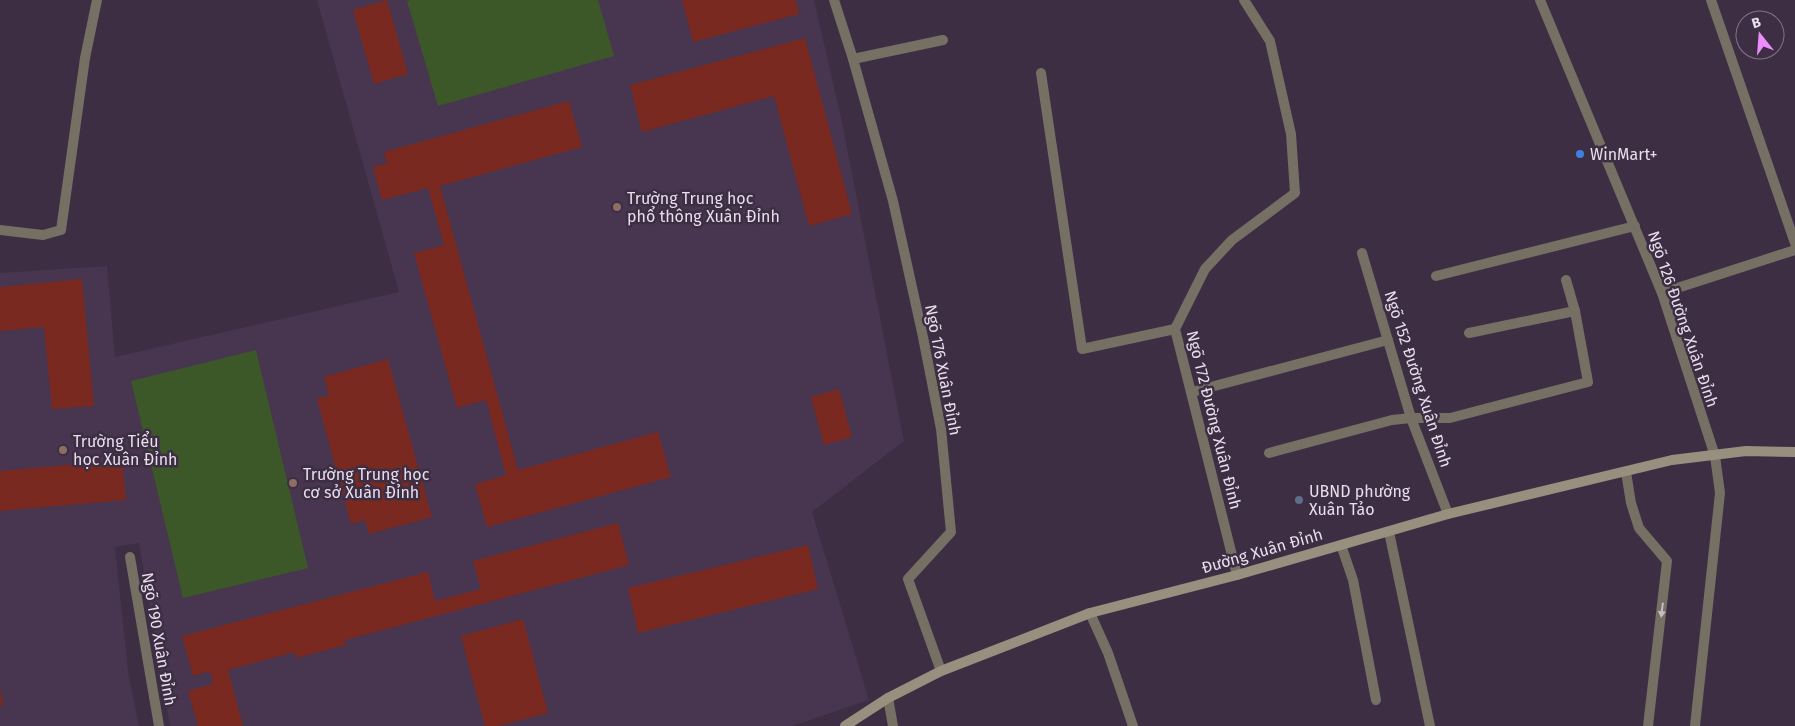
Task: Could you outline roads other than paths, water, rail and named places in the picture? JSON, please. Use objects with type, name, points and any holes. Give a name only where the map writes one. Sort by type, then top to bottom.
[{"type":"street","points":[[0,230],[43,235],[61,230],[85,58],[97,0]]},
{"type":"street","name":"Ngõ 176 Xuân Đỉnh","points":[[834,0],[853,59],[893,201],[923,337],[940,429],[951,532],[908,579],[941,671]]},
{"type":"street","name":"Ngõ 172 Đường Xuân Đỉnh","points":[[1237,575],[1175,329],[1205,268],[1232,240],[1295,193],[1291,134],[1270,41],[1244,0]]},
{"type":"street","name":"Ngõ 126 Đường Xuân Đỉnh","points":[[1540,0],[1662,293],[1715,456],[1720,493],[1695,726]]},
{"type":"street","points":[[1711,0],[1795,243]]},
{"type":"street","points":[[853,59],[943,40]]},
{"type":"street","points":[[1041,73],[1082,349],[1175,329]]},
{"type":"street","points":[[1436,276],[1634,226]]},
{"type":"street","points":[[1662,293],[1795,250]]},
{"type":"street","name":"Ngõ 152 Đường Xuân Đỉnh","points":[[1362,253],[1411,418],[1448,514]]},
{"type":"street","points":[[1269,453],[1392,420],[1450,418],[1588,382],[1575,311],[1566,280]]},
{"type":"street","points":[[1469,333],[1575,311]]},
{"type":"street","points":[[1192,392],[1388,340]]},
{"type":"street","name":"Đường Xuân Đỉnh","points":[[845,726],[888,698],[941,671],[1090,613],[1237,575],[1448,514],[1672,460],[1746,451],[1795,452]]},
{"type":"street","points":[[1626,472],[1630,503],[1639,528],[1667,561],[1648,726]]},
{"type":"street","points":[[1389,532],[1430,726]]},
{"type":"street","points":[[1341,545],[1353,580],[1376,700]]},
{"type":"street","name":"Ngõ 190 Xuân Đỉnh","points":[[130,557],[159,726]]},
{"type":"street","points":[[1090,613],[1108,653],[1133,726]]},
{"type":"street","points":[[888,698],[893,726]]},
{"type":"place","name":"WinMart+","points":[[1580,154]]},
{"type":"place","name":"Trường Trung học phổ thông Xuân Đỉnh","points":[[617,207]]},
{"type":"place","name":"Trường Tiểu học Xuân Đỉnh","points":[[63,450]]},
{"type":"place","name":"Trường Trung học cơ sở Xuân Đỉnh","points":[[293,483]]},
{"type":"place","name":"UBND phường Xuân Tảo","points":[[1299,500]]}]
